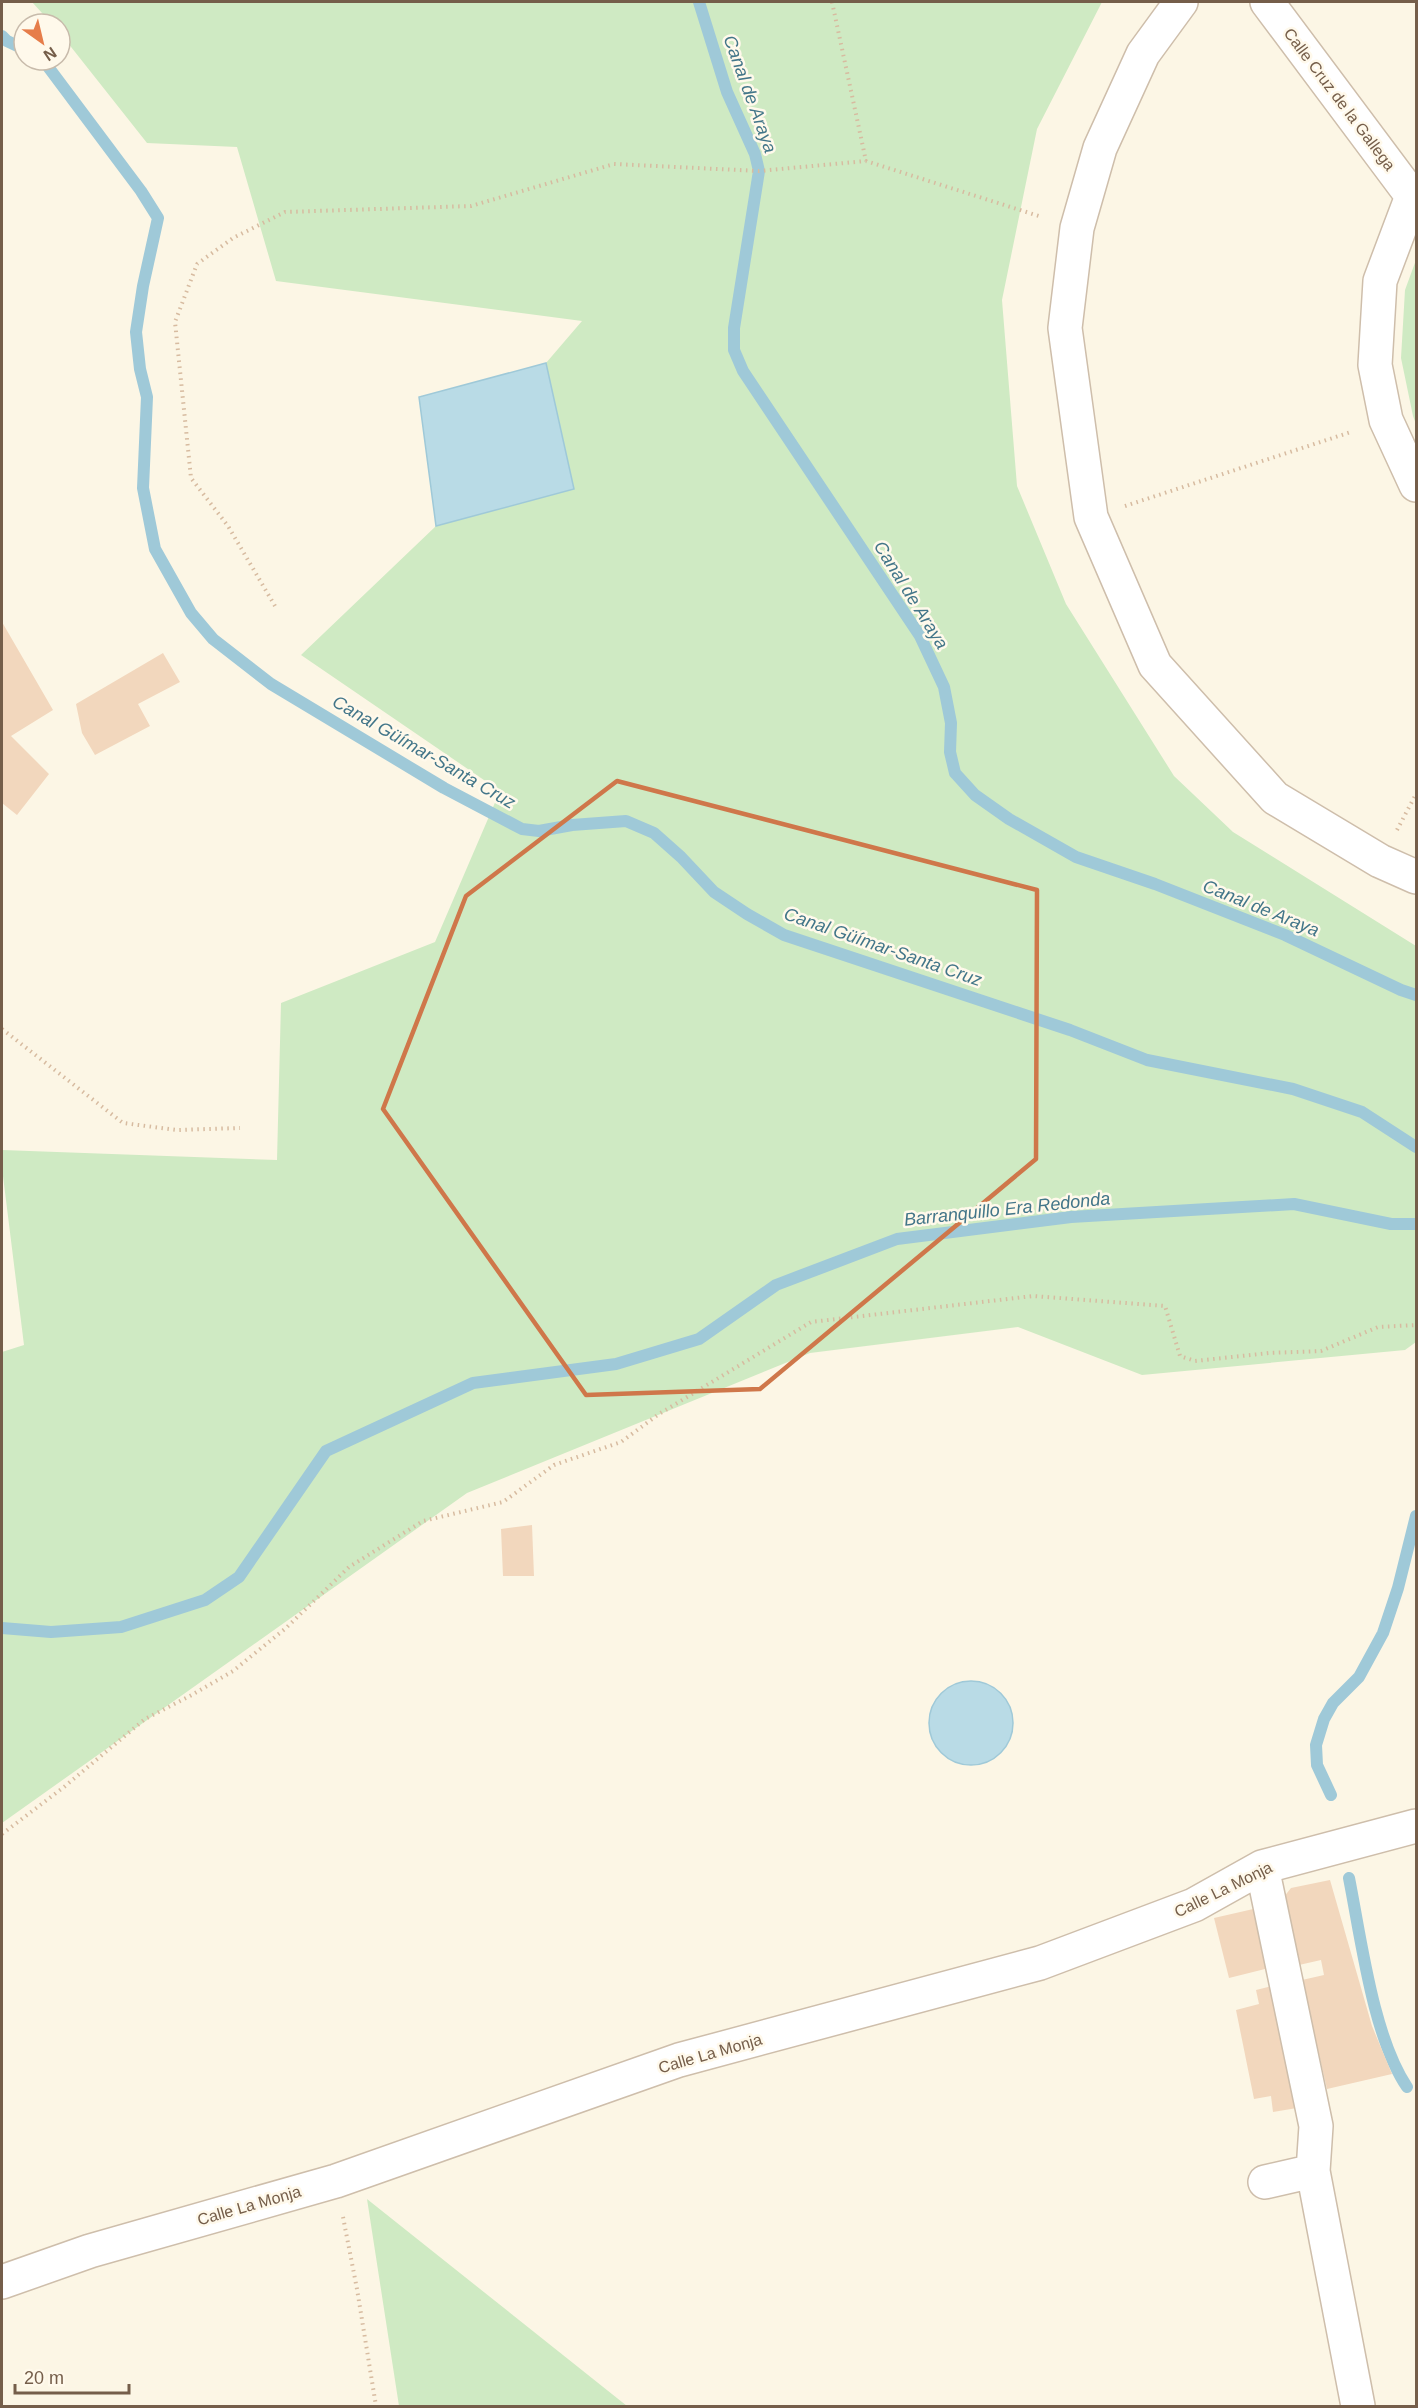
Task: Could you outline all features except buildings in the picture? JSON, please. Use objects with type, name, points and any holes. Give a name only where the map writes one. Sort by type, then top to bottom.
[{"type":"street","points":[[1181,2],[1143,54],[1100,148],[1077,228],[1065,328],[1091,517],[1155,665],[1275,798],[1380,861],[1416,877]]},
{"type":"street","name":"Calle Cruz de la Gallega","points":[[1267,2],[1414,193]]},
{"type":"street","points":[[1414,193],[1380,281],[1375,365],[1386,420],[1416,485]]},
{"type":"street","name":"Calle La Monja","points":[[2,2282],[90,2251],[336,2181],[679,2060],[1040,1964],[1194,1905],[1262,1867],[1414,1834]]},
{"type":"street","points":[[1262,1867],[1316,2126],[1313,2171],[1358,2406]]},
{"type":"street","points":[[1265,2182],[1313,2171]]},
{"type":"path","points":[[832,2],[866,161]]},
{"type":"path","points":[[275,606],[228,526],[191,478],[175,322],[197,264],[233,238],[285,212],[471,206],[614,164],[759,171],[866,161],[1077,228]]},
{"type":"path","points":[[1091,517],[1386,420]]},
{"type":"path","points":[[2,1029],[123,1123],[177,1130],[240,1128]]},
{"type":"path","points":[[2,1834],[64,1787],[144,1719],[233,1671],[286,1628],[349,1567],[423,1521],[503,1502],[554,1465],[621,1442],[659,1414],[811,1322],[1033,1296],[1166,1306],[1180,1356],[1195,1361],[1321,1350],[1378,1327],[1416,1325]]},
{"type":"path","points":[[336,2181],[376,2406]]},
{"type":"highlighted area","points":[[617,781],[1037,890],[1036,1159],[760,1389],[586,1395],[383,1109],[466,896]]},
{"type":"green space","points":[[32,2],[1102,2],[1037,129],[1002,300],[1017,486],[1066,604],[1174,776],[1233,832],[1416,946],[1416,1342],[1405,1350],[1142,1375],[1018,1327],[810,1353],[467,1493],[2,1823],[2,1352],[24,1345],[2,1168],[2,1150],[277,1160],[281,1003],[435,942],[500,791],[301,655],[436,526],[574,489],[546,363],[582,321],[276,281],[237,147],[147,143],[72,48],[72,12],[41,12]]},
{"type":"green space","points":[[1416,260],[1416,424],[1401,358],[1405,290]]},
{"type":"green space","points":[[367,2199],[627,2406],[399,2406]]},
{"type":"water","points":[[546,363],[574,489],[436,526],[419,397]]},
{"type":"water","points":[[971,1681],[987,1684],[1001,1693],[1010,1707],[1013,1723],[1010,1739],[1001,1753],[987,1762],[971,1765],[955,1762],[941,1753],[932,1739],[929,1723],[932,1707],[941,1693],[955,1684]]},
{"type":"waterway","name":"Canal de Araya","points":[[699,2],[727,92],[755,154],[759,171],[734,328],[734,350],[743,371],[920,636],[944,687],[951,723],[950,752],[955,773],[975,795],[1009,819],[1076,857],[1155,884],[1285,935],[1416,995]]},
{"type":"waterway","name":"Canal Güímar-Santa Cruz","points":[[2,36],[12,43]]},
{"type":"waterway","name":"Canal Güímar-Santa Cruz","points":[[52,72],[141,191],[158,218],[143,286],[136,332],[140,369],[147,397],[143,488],[155,549],[191,613],[213,639],[271,684],[444,788],[522,829],[539,831],[572,825],[626,821],[654,833],[681,857],[714,892],[784,935],[1070,1030],[1147,1060],[1293,1089],[1362,1112],[1416,1147]]},
{"type":"waterway","name":"Barranquillo Era Redonda","points":[[2,1628],[51,1632],[121,1627],[205,1600],[239,1577],[326,1451],[473,1383],[616,1364],[699,1339],[776,1285],[897,1239],[1071,1217],[1294,1204],[1391,1224],[1416,1224]]},
{"type":"waterway","name":"Canal Güímar-Santa Cruz","points":[[1331,1795],[1317,1765],[1316,1745],[1324,1719],[1333,1703],[1359,1677],[1383,1633],[1398,1588],[1416,1516]]},
{"type":"waterway","name":"Canal Güímar-Santa Cruz","points":[[1349,1878],[1377,2015],[1385,2042],[1407,2087]]}]
